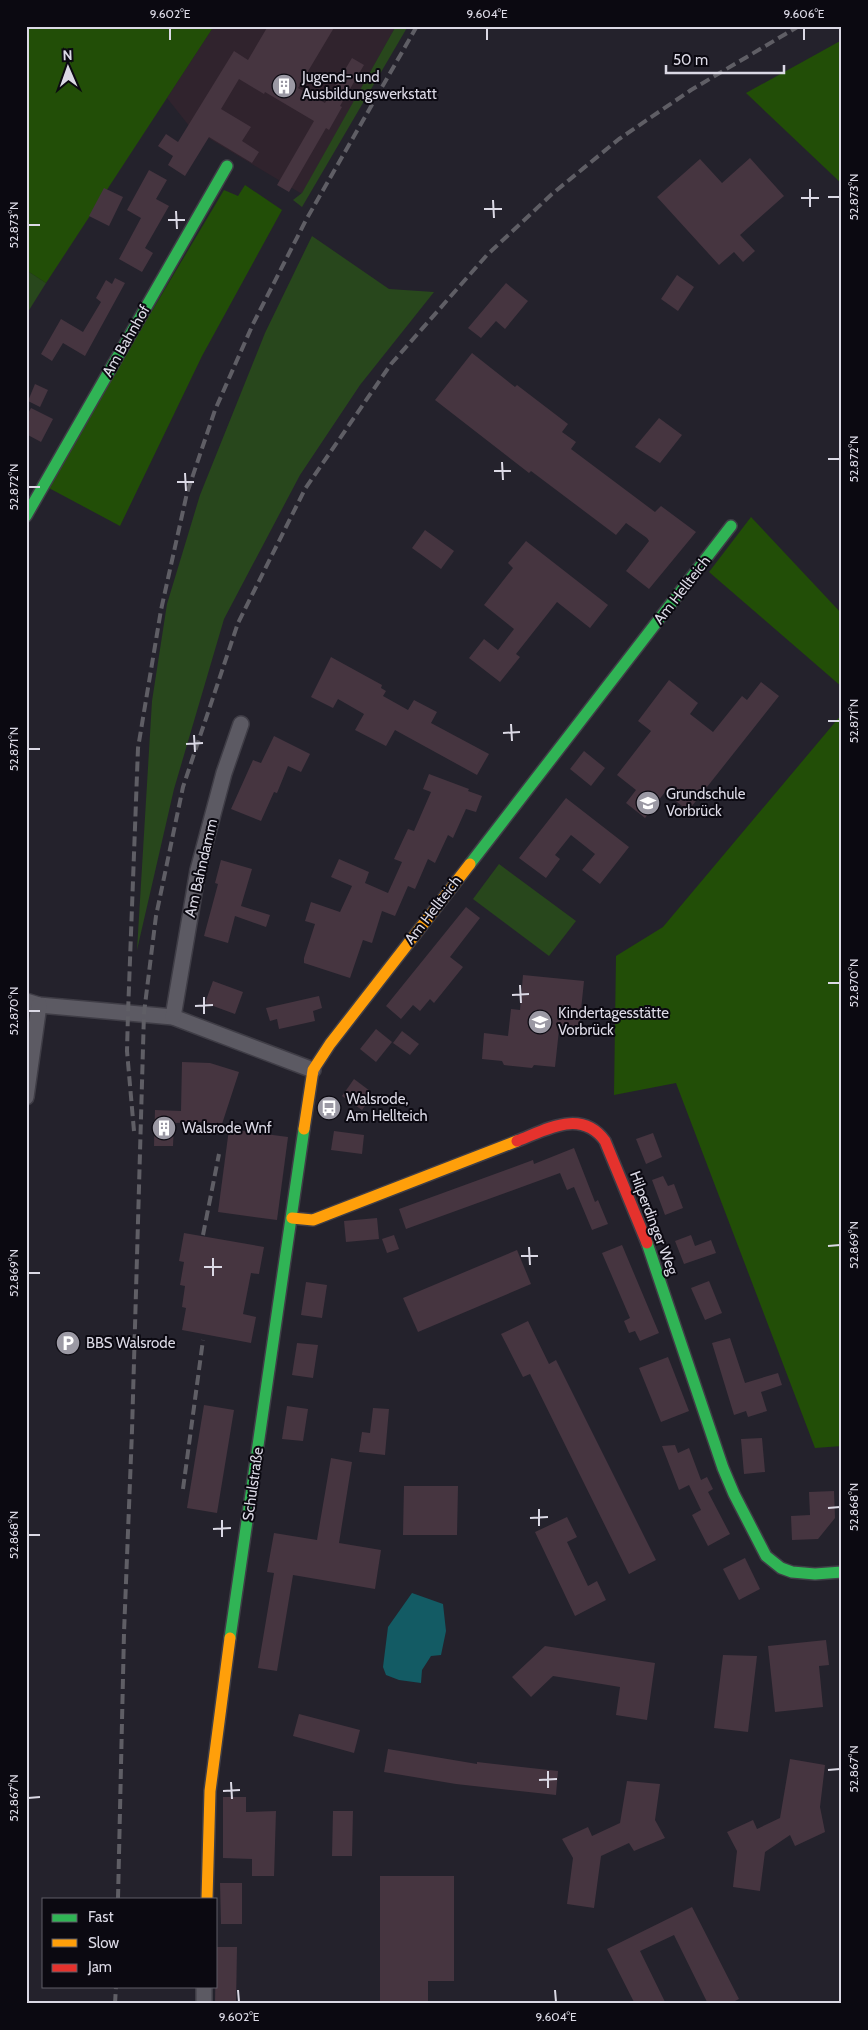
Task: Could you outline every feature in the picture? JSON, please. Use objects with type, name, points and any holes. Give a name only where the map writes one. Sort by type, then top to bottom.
[{"type":"street","name":"Am Bahnhof","points":[[26,516],[227,166]]},
{"type":"street","name":"Am Hellteich","points":[[313,1070],[330,1044],[731,526]]},
{"type":"street","name":"Am Bahndamm","points":[[173,1016],[198,870],[224,773],[241,724]]},
{"type":"street","points":[[26,1097],[32,1003],[173,1016],[313,1070]]},
{"type":"street","name":"Schulstraße","points":[[207,1898],[210,1791],[313,1070]]},
{"type":"street","name":"Hilperdinger Weg","points":[[292,1218],[312,1220],[556,1126],[575,1123],[589,1125],[600,1132],[655,1264],[723,1468],[734,1494],[766,1556],[780,1568],[792,1572],[815,1574],[842,1572]]},
{"type":"street","points":[[204,1988],[204,2004]]},
{"type":"shaded area","points":[[214,26],[396,26],[302,194],[190,127],[167,98]]},
{"type":"green space","points":[[30,26],[214,26],[46,283],[26,270],[26,32]]},
{"type":"green space","points":[[396,26],[408,26],[302,207],[293,200],[302,193]]},
{"type":"green space","points":[[842,40],[842,184],[746,93]]},
{"type":"green space","points":[[245,185],[282,210],[202,356],[120,526],[47,487],[224,190],[238,196]]},
{"type":"green space","points":[[312,236],[389,289],[434,292],[360,385],[300,475],[224,619],[174,789],[137,950],[152,701],[167,604],[200,495],[265,333]]},
{"type":"green space","points":[[26,270],[46,283],[26,315]]},
{"type":"green space","points":[[751,517],[842,614],[842,687],[709,572]]},
{"type":"green space","points":[[842,714],[842,1446],[815,1448],[676,1083],[614,1095],[616,956],[663,927]]},
{"type":"green space","points":[[499,864],[576,921],[549,956],[473,899]]},
{"type":"water","points":[[412,1593],[443,1604],[446,1631],[441,1655],[431,1656],[422,1670],[421,1683],[399,1680],[386,1675],[383,1667],[388,1627]]},
{"type":"building","points":[[268,26],[335,26],[298,88],[325,103],[352,58],[364,65],[340,106],[342,107],[329,130],[326,128],[289,192],[277,185],[314,121],[239,79],[221,109],[251,127],[242,141],[259,152],[252,163],[209,137],[185,176],[168,165],[173,156],[158,146],[166,134],[178,142],[234,51],[248,60]]},
{"type":"building","points":[[750,158],[784,196],[740,235],[755,251],[743,262],[734,252],[719,265],[657,197],[700,159],[722,183]]},
{"type":"building","points":[[149,170],[167,180],[156,199],[169,206],[145,248],[153,253],[142,272],[119,259],[141,218],[127,210]]},
{"type":"building","points":[[104,188],[123,197],[109,226],[89,216]]},
{"type":"building","points":[[677,275],[694,287],[678,311],[661,299]]},
{"type":"building","points":[[115,278],[125,283],[85,356],[63,343],[52,361],[41,354],[61,319],[83,332],[101,302],[96,298],[106,280],[112,284]]},
{"type":"building","points":[[506,283],[528,301],[505,329],[496,321],[481,338],[468,328]]},
{"type":"building","points":[[472,353],[515,387],[517,385],[568,424],[562,432],[576,442],[571,449],[655,512],[661,506],[696,532],[649,589],[626,571],[649,541],[647,538],[626,523],[616,535],[531,471],[529,473],[435,400]]},
{"type":"building","points":[[35,384],[48,390],[40,407],[28,401]]},
{"type":"building","points":[[31,408],[53,419],[41,442],[26,434],[26,417]]},
{"type":"building","points":[[659,418],[682,435],[660,463],[635,447]]},
{"type":"building","points":[[425,530],[454,551],[441,569],[412,548]]},
{"type":"building","points":[[526,541],[608,605],[590,628],[557,602],[516,654],[520,657],[500,682],[469,658],[484,639],[498,650],[514,629],[484,605],[513,568],[508,563]]},
{"type":"building","points":[[331,657],[382,685],[381,688],[386,691],[383,696],[408,710],[414,700],[437,712],[431,723],[489,754],[477,775],[395,730],[386,746],[355,730],[364,714],[338,699],[333,708],[311,697]]},
{"type":"building","points":[[669,680],[698,703],[690,714],[713,732],[742,696],[747,700],[761,682],[779,696],[688,811],[665,792],[645,818],[626,803],[636,790],[617,775],[651,731],[638,721]]},
{"type":"building","points":[[274,736],[310,754],[301,772],[288,766],[277,793],[274,792],[261,821],[231,809],[253,760],[261,763]]},
{"type":"building","points":[[584,751],[605,768],[591,786],[570,769]]},
{"type":"building","points":[[429,774],[482,796],[476,812],[466,809],[453,838],[448,835],[435,863],[428,859],[415,889],[408,886],[395,916],[382,911],[372,943],[363,940],[350,978],[304,963],[315,924],[305,921],[311,902],[340,912],[352,886],[331,877],[339,859],[369,872],[365,883],[388,893],[402,862],[394,859],[408,829],[414,831],[431,792],[423,789]]},
{"type":"building","points":[[566,798],[629,847],[600,884],[582,870],[595,854],[571,835],[555,855],[560,859],[546,878],[519,858]]},
{"type":"building","points":[[221,860],[252,869],[241,906],[270,915],[266,927],[235,916],[228,943],[204,936],[218,884],[215,883]]},
{"type":"building","points":[[466,907],[480,918],[450,957],[463,967],[434,1003],[430,999],[420,1011],[413,1005],[401,1019],[386,1006]]},
{"type":"building","points":[[523,975],[584,981],[579,1029],[572,1028],[571,1031],[559,1030],[555,1067],[534,1065],[532,1068],[504,1065],[502,1061],[482,1059],[484,1033],[508,1036],[511,1009],[520,1010]]},
{"type":"building","points":[[213,981],[243,992],[235,1014],[205,1003]]},
{"type":"building","points":[[319,996],[322,1008],[313,1011],[315,1021],[279,1029],[277,1019],[270,1021],[266,1008]]},
{"type":"building","points":[[376,1029],[392,1042],[376,1062],[360,1049]]},
{"type":"building","points":[[402,1031],[419,1044],[410,1055],[393,1043]]},
{"type":"building","points":[[182,1062],[210,1063],[239,1072],[222,1124],[201,1122],[174,1123],[173,1146],[154,1146],[155,1110],[181,1111]]},
{"type":"building","points":[[354,1079],[370,1091],[369,1100],[362,1110],[342,1096]]},
{"type":"building","points":[[229,1129],[288,1137],[277,1220],[218,1212]]},
{"type":"building","points":[[334,1131],[364,1135],[362,1154],[331,1150]]},
{"type":"building","points":[[653,1133],[662,1157],[646,1164],[636,1139]]},
{"type":"building","points":[[574,1148],[595,1202],[598,1200],[608,1224],[592,1230],[574,1187],[567,1190],[560,1173],[406,1229],[399,1209],[533,1160],[534,1164]]},
{"type":"building","points":[[663,1176],[668,1186],[674,1184],[683,1208],[665,1215],[652,1180]]},
{"type":"building","points":[[377,1218],[379,1239],[346,1242],[344,1221]]},
{"type":"building","points":[[184,1233],[264,1247],[259,1274],[251,1273],[243,1314],[256,1317],[251,1343],[182,1330],[186,1308],[182,1307],[185,1286],[180,1285],[184,1262],[179,1261]]},
{"type":"building","points":[[394,1235],[399,1249],[387,1253],[382,1239]]},
{"type":"building","points":[[691,1235],[695,1246],[711,1240],[716,1253],[684,1264],[675,1241]]},
{"type":"building","points":[[622,1245],[659,1333],[640,1341],[635,1331],[629,1333],[624,1321],[630,1318],[602,1253]]},
{"type":"building","points":[[517,1250],[531,1284],[418,1332],[403,1298]]},
{"type":"building","points":[[709,1281],[722,1313],[705,1320],[691,1288]]},
{"type":"building","points":[[306,1282],[327,1285],[322,1318],[301,1315]]},
{"type":"building","points":[[528,1321],[549,1364],[556,1360],[656,1560],[629,1574],[530,1374],[523,1377],[501,1334]]},
{"type":"building","points":[[730,1338],[745,1383],[778,1373],[782,1385],[761,1392],[767,1411],[748,1417],[746,1411],[734,1415],[712,1343]]},
{"type":"building","points":[[297,1343],[318,1345],[313,1378],[292,1375]]},
{"type":"building","points":[[668,1357],[689,1411],[661,1422],[639,1368]]},
{"type":"building","points":[[204,1405],[234,1410],[217,1513],[187,1508]]},
{"type":"building","points":[[287,1406],[308,1409],[303,1441],[282,1439]]},
{"type":"building","points":[[373,1408],[389,1409],[385,1455],[359,1452],[362,1432],[370,1433]]},
{"type":"building","points":[[762,1438],[765,1472],[744,1474],[741,1439]]},
{"type":"building","points":[[675,1445],[678,1453],[689,1448],[701,1480],[707,1477],[713,1489],[708,1492],[730,1534],[708,1546],[692,1515],[701,1510],[689,1485],[679,1490],[662,1446]]},
{"type":"building","points":[[331,1458],[352,1462],[339,1543],[381,1550],[375,1589],[293,1575],[277,1671],[258,1668],[274,1573],[267,1572],[274,1533],[317,1540]]},
{"type":"building","points":[[404,1486],[458,1486],[457,1535],[403,1535]]},
{"type":"building","points":[[834,1491],[835,1518],[818,1539],[792,1540],[791,1516],[810,1515],[809,1492]]},
{"type":"building","points":[[567,1517],[577,1537],[567,1542],[588,1586],[597,1581],[606,1600],[575,1616],[535,1532]]},
{"type":"building","points":[[745,1558],[760,1589],[739,1600],[723,1569]]},
{"type":"building","points":[[826,1640],[829,1665],[819,1666],[823,1707],[775,1712],[768,1646]]},
{"type":"building","points":[[545,1646],[655,1663],[647,1720],[616,1715],[620,1687],[553,1676],[531,1697],[512,1677]]},
{"type":"building","points":[[723,1655],[757,1656],[748,1732],[714,1728]]},
{"type":"building","points":[[299,1714],[360,1730],[354,1753],[293,1736]]},
{"type":"building","points":[[388,1749],[477,1764],[477,1762],[558,1771],[556,1795],[456,1784],[384,1772]]},
{"type":"building","points":[[790,1759],[825,1765],[820,1807],[825,1832],[795,1846],[790,1835],[765,1852],[760,1891],[733,1887],[737,1851],[727,1832],[753,1820],[757,1829],[780,1818]]},
{"type":"building","points":[[627,1781],[660,1784],[655,1820],[665,1838],[634,1851],[629,1843],[601,1856],[594,1908],[567,1904],[573,1858],[562,1839],[588,1827],[592,1836],[620,1823]]},
{"type":"building","points":[[223,1797],[246,1797],[246,1812],[276,1811],[274,1876],[252,1876],[252,1859],[223,1858]]},
{"type":"building","points":[[333,1811],[353,1811],[352,1856],[332,1856]]},
{"type":"building","points":[[380,1876],[454,1876],[454,1981],[428,1981],[428,2004],[380,2004]]},
{"type":"building","points":[[220,1883],[242,1883],[242,1924],[221,1924]]},
{"type":"building","points":[[692,1907],[739,1999],[729,2004],[708,2004],[674,1935],[640,1951],[666,2004],[635,2004],[607,1949]]},
{"type":"building","points":[[218,1947],[237,1947],[236,2004],[215,2004],[215,1988],[218,1988]]},
{"type":"railway","points":[[134,1131],[127,1051],[138,748],[161,610],[187,493],[215,410],[253,324],[306,220],[417,26]]},
{"type":"railway","points":[[118,1898],[124,1633],[144,1013],[156,916],[183,787],[238,623],[305,489],[391,364],[487,255],[552,194],[619,139],[691,90],[799,26]]},
{"type":"railway","points":[[203,1235],[219,1154]]},
{"type":"railway","points":[[183,1489],[203,1340]]},
{"type":"railway","points":[[115,2004],[116,1988]]},
{"type":"traffic: fast","points":[[26,516],[227,166]]},
{"type":"traffic: fast","points":[[470,864],[731,526]]},
{"type":"traffic: fast","points":[[230,1638],[304,1129]]},
{"type":"traffic: fast","points":[[647,1243],[723,1468],[734,1494],[766,1556],[781,1568],[792,1572],[815,1574],[842,1572]]},
{"type":"traffic: slow","points":[[304,1129],[313,1070],[330,1044],[470,864]]},
{"type":"traffic: slow","points":[[292,1218],[313,1220],[517,1141]]},
{"type":"traffic: slow","points":[[207,1898],[210,1791],[230,1638]]},
{"type":"traffic: jam","points":[[517,1141],[563,1124],[585,1126],[596,1131],[605,1141],[647,1243]]},
{"type":"place","name":"Jugend- und Ausbildungswerkstatt","points":[[284,86]]},
{"type":"place","name":"Grundschule Vorbrück","points":[[648,803]]},
{"type":"place","name":"Kindertagesstätte Vorbrück","points":[[540,1022]]},
{"type":"place","name":"Walsrode, Am Hellteich","points":[[329,1108]]},
{"type":"place","name":"Walsrode Wnf","points":[[164,1128]]},
{"type":"place","name":"BBS Walsrode","points":[[68,1343]]}]
